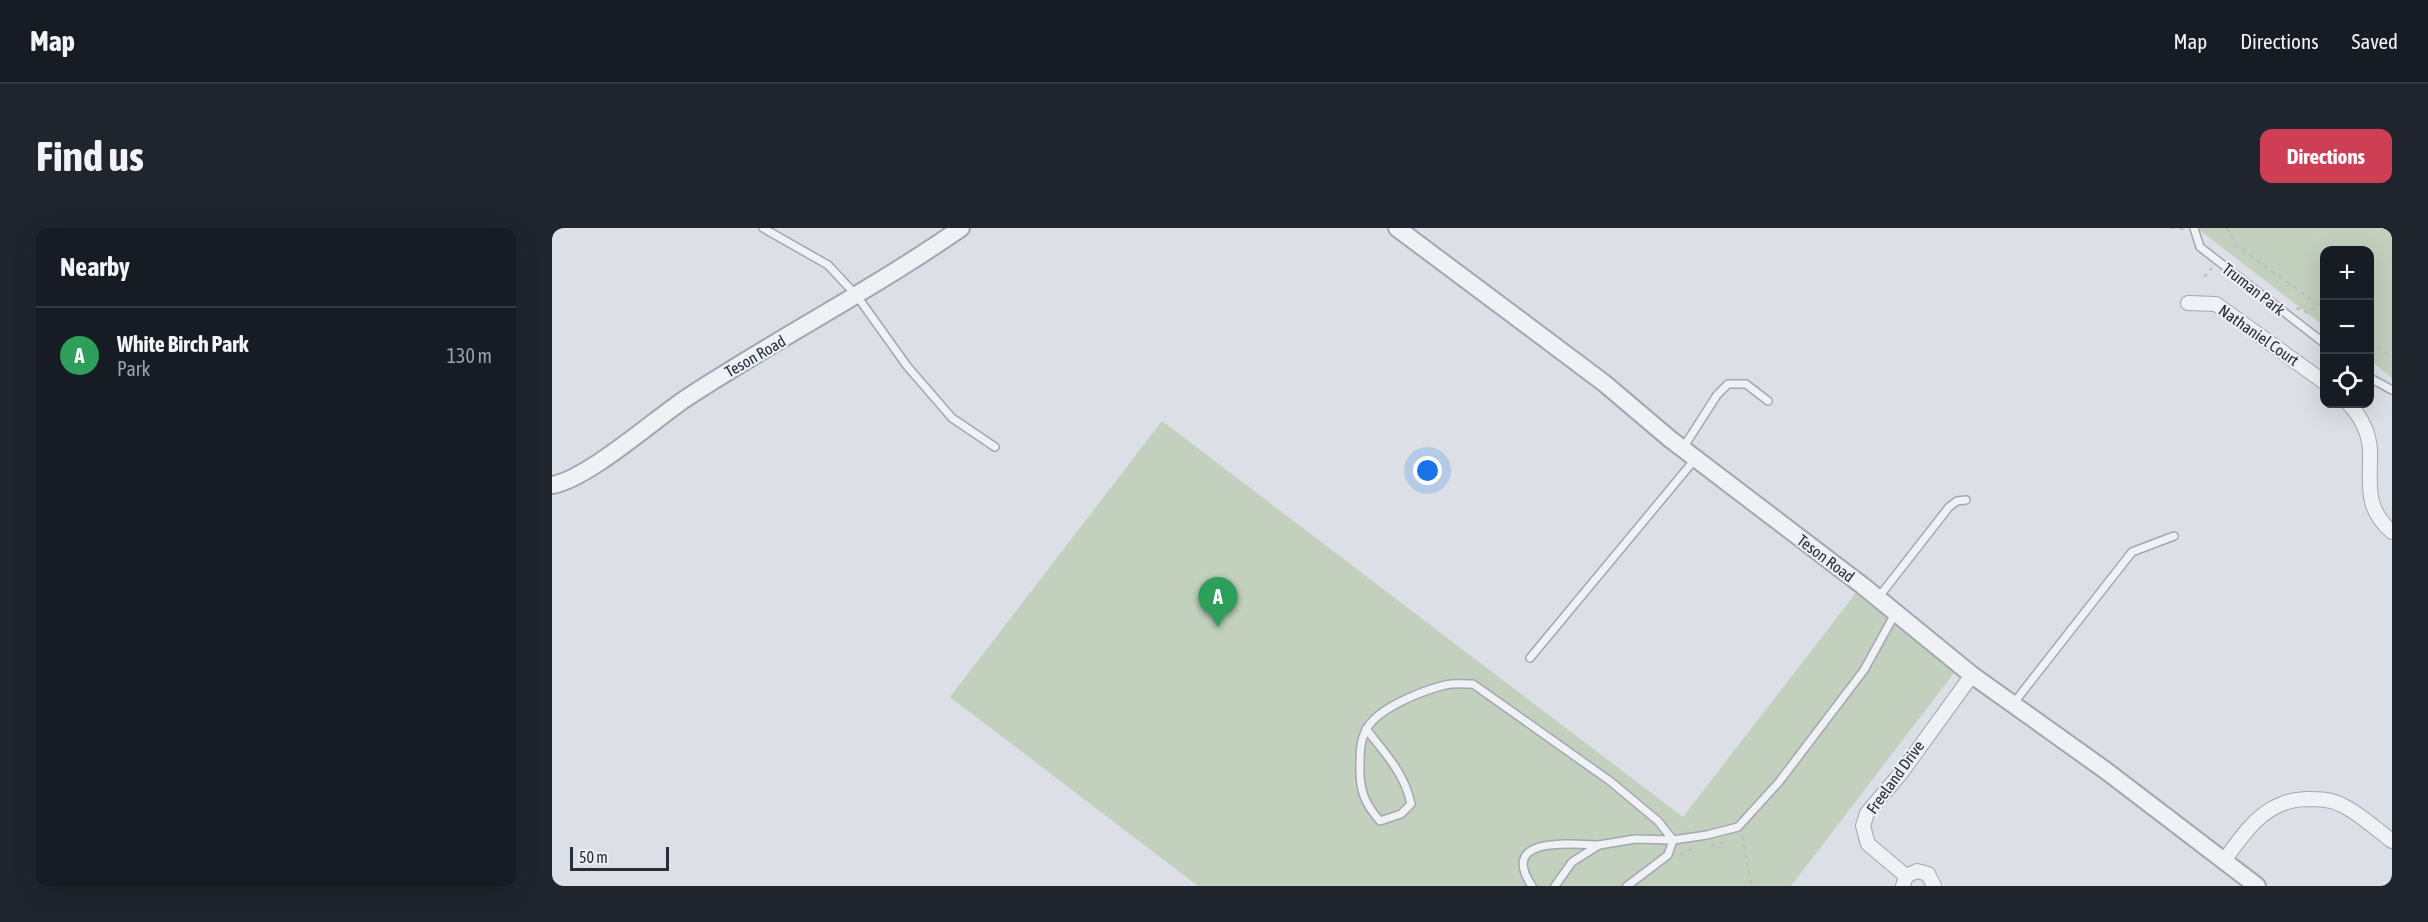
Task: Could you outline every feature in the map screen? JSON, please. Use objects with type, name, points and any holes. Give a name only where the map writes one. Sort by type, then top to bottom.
[{"type":"street","name":"Teson Road","points":[[552,485],[579,474],[685,399],[857,296],[961,228]]},
{"type":"street","name":"Teson Road","points":[[1397,228],[1604,384],[1689,453],[1896,612],[1972,675],[2105,770],[2257,886]]},
{"type":"street","name":"Nathaniel Court","points":[[2188,303],[2217,304],[2320,378]]},
{"type":"street","points":[[2353,408],[2358,414],[2370,449],[2368,492],[2382,524],[2392,532]]},
{"type":"street","name":"Freeland Drive","points":[[1934,886],[1932,878],[1923,871],[1911,872],[1905,881],[1868,844],[1863,826],[1867,813],[1900,773],[1972,675]]},
{"type":"street","points":[[2224,861],[2251,824],[2283,801],[2296,799],[2323,799],[2343,805],[2392,841]]},
{"type":"lane","points":[[763,228],[828,265],[857,296],[907,366],[952,418],[995,447]]},
{"type":"lane","name":"Truman Park","points":[[2194,228],[2199,247],[2320,339]]},
{"type":"lane","points":[[2374,380],[2392,390]]},
{"type":"lane","points":[[1530,658],[1689,453],[1717,395],[1728,384],[1746,384],[1768,401]]},
{"type":"lane","points":[[1878,598],[1949,507],[1957,501],[1966,500]]},
{"type":"lane","points":[[2013,704],[2132,552],[2174,536]]},
{"type":"lane","points":[[1532,886],[1523,873],[1529,852],[1537,846],[1599,845],[1635,839],[1673,840],[1707,836],[1738,827],[1753,814],[1864,670],[1896,612]]},
{"type":"lane","points":[[1366,729],[1393,763],[1408,788],[1412,804],[1401,814],[1380,821],[1365,804],[1359,775],[1360,747],[1366,729],[1378,713],[1408,699],[1446,684],[1473,684],[1610,781],[1658,821],[1673,840]]},
{"type":"lane","points":[[1627,886],[1668,855],[1673,840]]},
{"type":"lane","points":[[1555,886],[1572,862],[1599,845]]},
{"type":"path","points":[[2170,228],[2194,228]]},
{"type":"path","points":[[2227,228],[2236,245],[2319,305],[2308,313],[2298,308],[2291,317]]},
{"type":"path","points":[[2204,278],[2212,269]]},
{"type":"path","points":[[2374,345],[2392,358]]},
{"type":"path","points":[[1674,859],[1693,848],[1725,843],[1742,836],[1752,886]]},
{"type":"green space","points":[[2197,228],[2392,228],[2392,378],[2374,363],[2374,246],[2320,246],[2320,323]]},
{"type":"green space","points":[[1162,421],[1683,817],[1859,589],[1960,665],[1791,886],[1198,886],[950,697]]},
{"type":"place","name":"White Birch Park","points":[[1218,627]]}]
